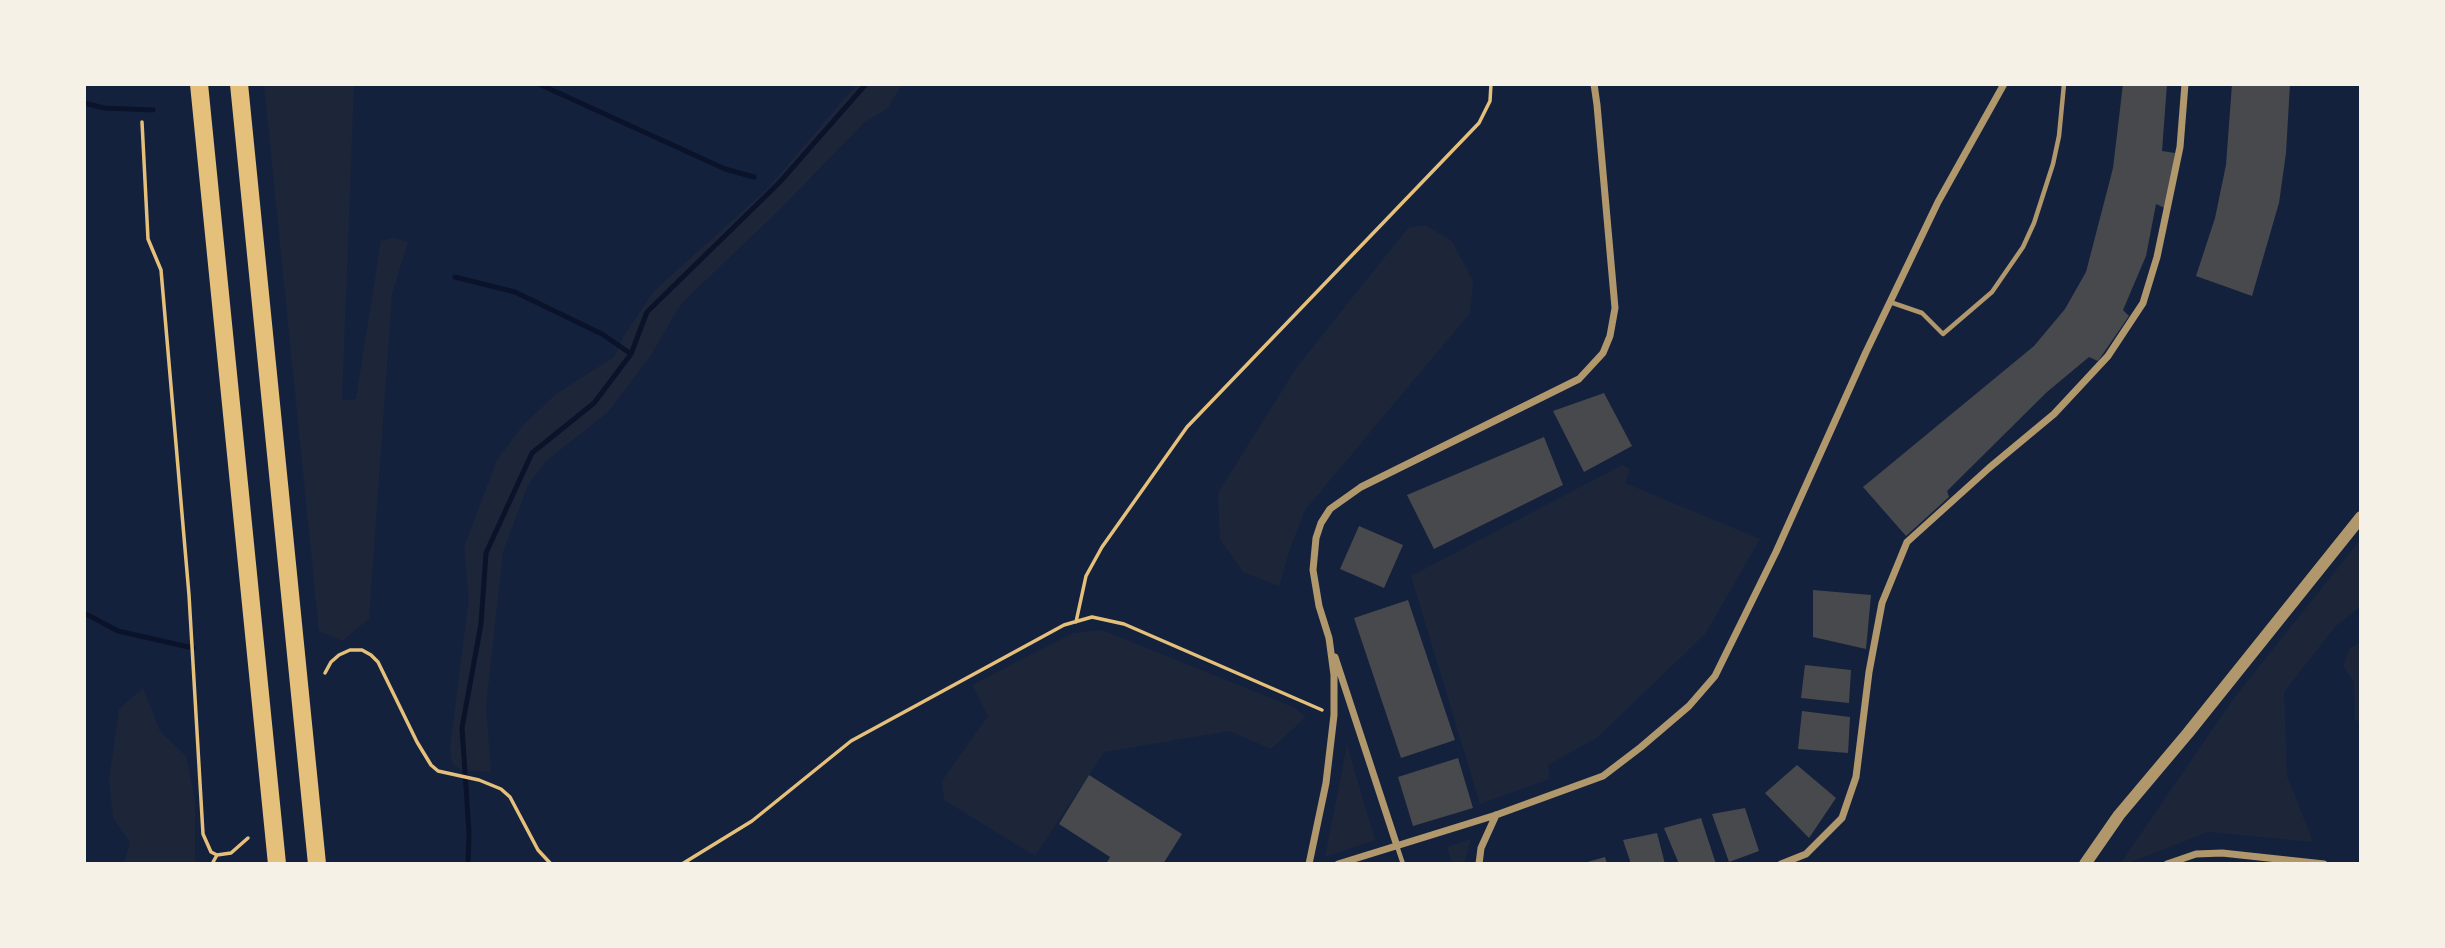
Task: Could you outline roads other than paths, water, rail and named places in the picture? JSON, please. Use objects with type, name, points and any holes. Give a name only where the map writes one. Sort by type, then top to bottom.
[{"type":"highway","points":[[199,84],[277,864]]},
{"type":"highway","points":[[239,84],[317,864]]},
{"type":"street","points":[[1397,845],[1319,606],[1313,570],[1316,538],[1330,509],[1361,487],[1579,379],[1603,353],[1610,336],[1615,308],[1594,84]]},
{"type":"street","points":[[1338,864],[1496,815],[1602,776],[1689,706],[1715,676],[1776,552],[1889,302],[1938,202],[2004,84]]},
{"type":"street","points":[[1781,864],[1806,854],[1842,818],[1856,777],[1869,672],[1882,603],[1907,542],[2054,414],[2108,356],[2143,303],[2157,257],[2180,147],[2185,84]]},
{"type":"street","points":[[2085,864],[2119,815],[2361,517]]},
{"type":"street","points":[[1308,864],[1326,783],[1334,715],[1334,675],[1329,638]]},
{"type":"street","points":[[1479,864],[1480,848],[1496,815]]},
{"type":"street","points":[[2167,864],[2196,854],[2209,853],[2324,864]]},
{"type":"lane","points":[[1889,302],[1922,313],[1943,334],[1992,292],[2023,247],[2034,223],[2053,164],[2059,136],[2064,84]]},
{"type":"lane","points":[[1397,845],[1403,864]]},
{"type":"waterway","points":[[539,84],[725,169],[754,177]]},
{"type":"waterway","points":[[468,864],[469,832],[462,728],[481,624],[486,553],[532,453],[594,403],[631,354],[647,312],[779,183],[866,84]]},
{"type":"waterway","points":[[84,103],[104,108],[153,110]]},
{"type":"waterway","points":[[455,277],[515,292],[602,334],[631,354]]},
{"type":"waterway","points":[[84,613],[118,631],[193,648]]}]
